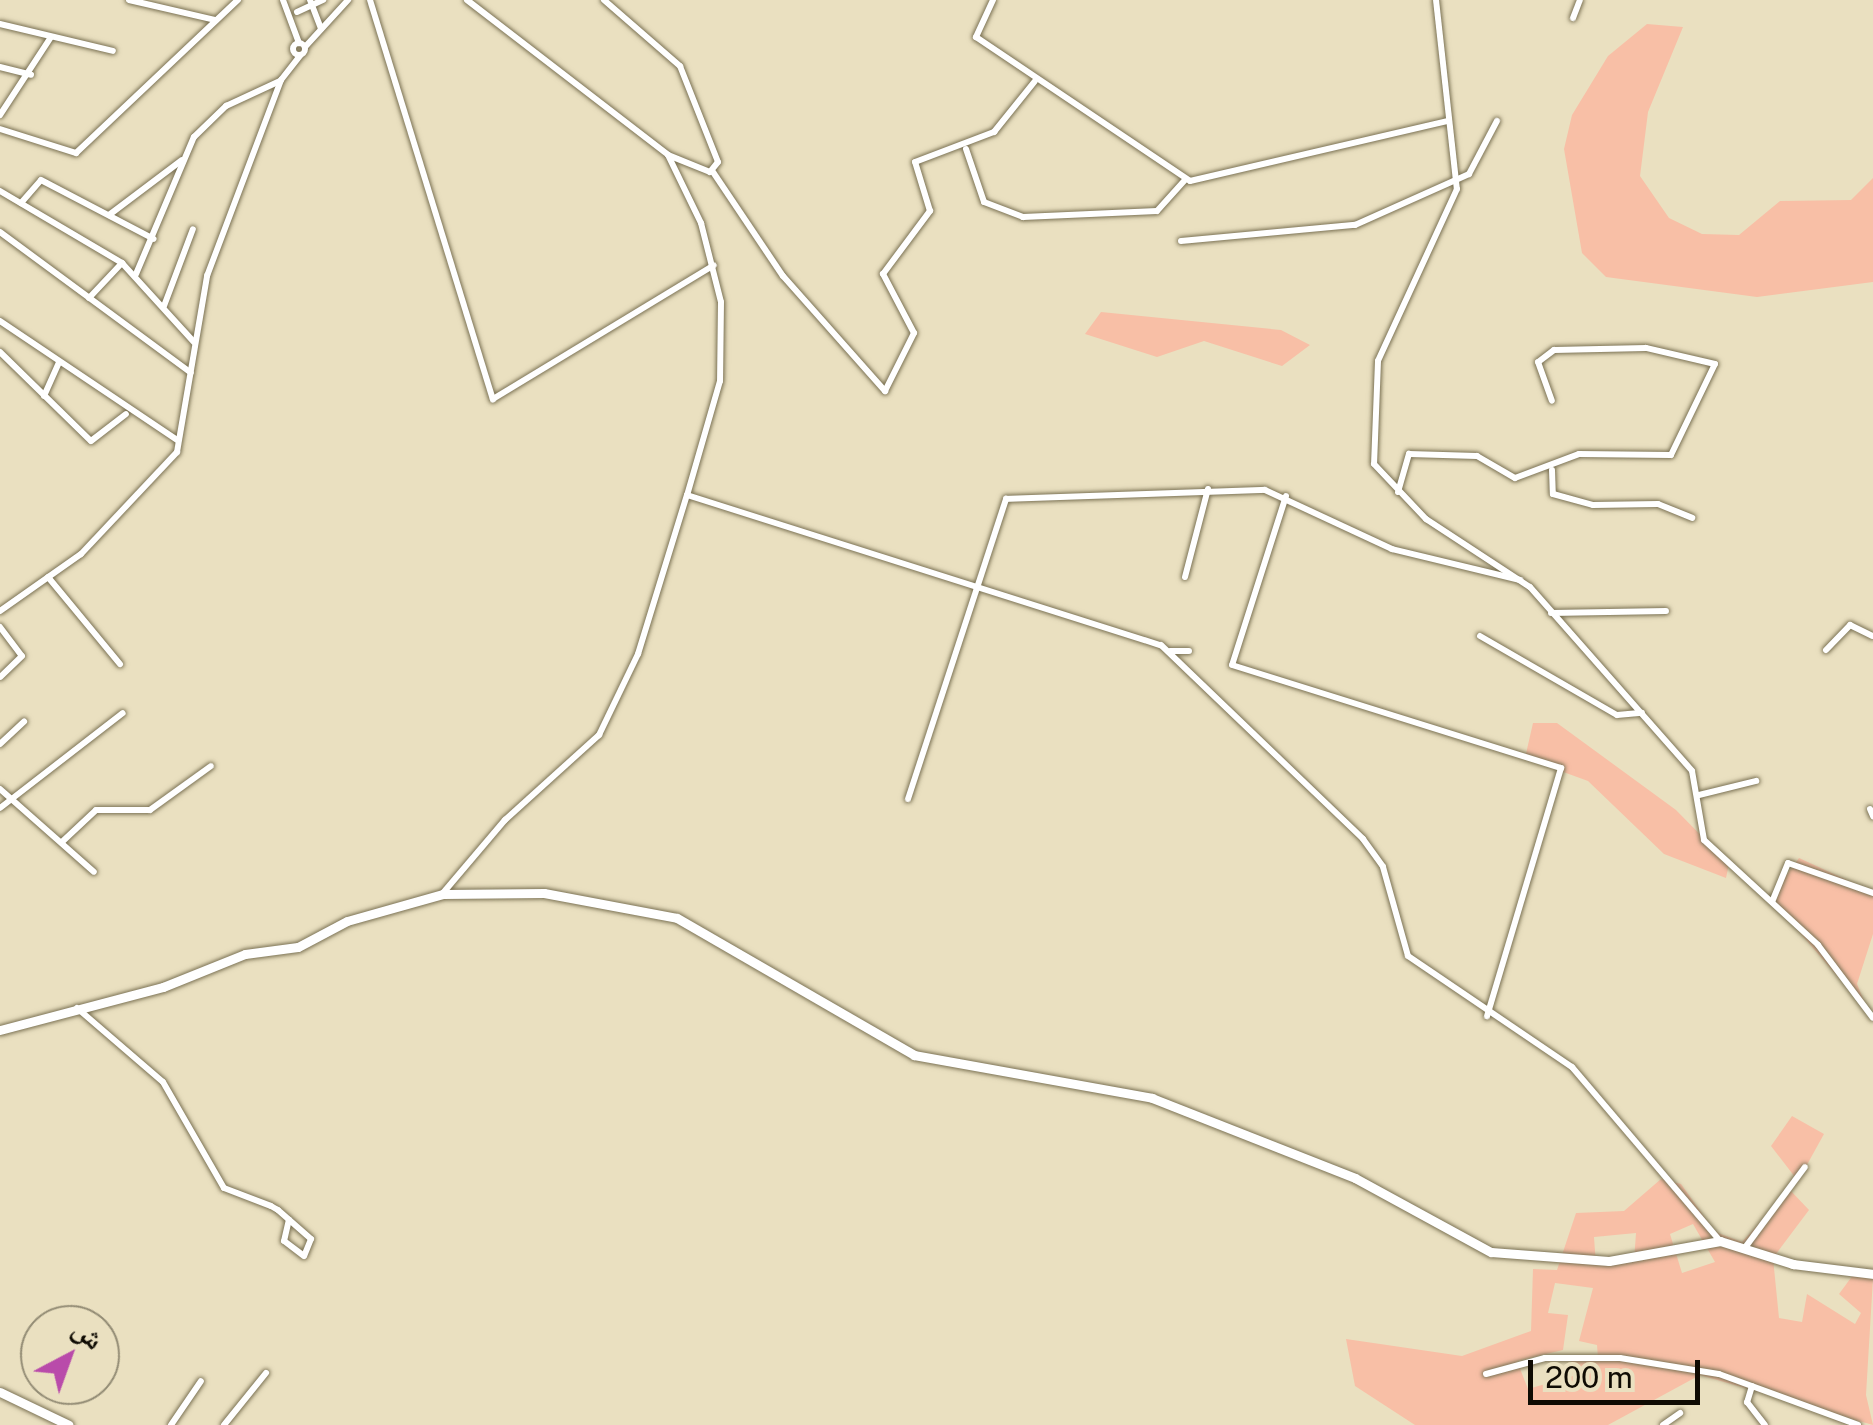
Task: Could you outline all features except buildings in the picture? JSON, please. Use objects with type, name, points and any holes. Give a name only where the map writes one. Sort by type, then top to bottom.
[{"type":"street","points":[[129,0],[216,20]]},
{"type":"street","points":[[0,129],[76,153],[238,0]]},
{"type":"street","points":[[282,0],[302,45]]},
{"type":"street","points":[[297,12],[311,2],[323,0]]},
{"type":"street","points":[[0,611],[48,577],[140,498],[178,440],[194,343],[216,248],[281,80],[302,45],[348,0]]},
{"type":"street","points":[[370,0],[493,399],[714,265]]},
{"type":"street","points":[[467,0],[668,155],[713,172],[784,276],[883,392],[914,335],[883,276],[930,212],[915,162],[966,149],[994,132],[1034,81]]},
{"type":"street","points":[[604,0],[680,66],[718,162],[713,172]]},
{"type":"street","points":[[993,0],[973,33],[1034,81],[1186,180]]},
{"type":"street","points":[[1436,0],[1458,182]]},
{"type":"street","points":[[1573,18],[1580,0]]},
{"type":"street","points":[[311,2],[321,29]]},
{"type":"street","points":[[0,24],[113,51]]},
{"type":"street","points":[[0,114],[31,75],[51,37]]},
{"type":"street","points":[[0,67],[31,75]]},
{"type":"street","points":[[136,274],[154,239],[182,160],[215,115],[281,80]]},
{"type":"street","points":[[966,149],[984,202],[1023,217],[1157,211],[1186,180],[1448,120]]},
{"type":"street","points":[[1497,120],[1458,182],[1374,379],[1369,445],[1398,493],[1524,580],[1642,713],[1692,771],[1699,795],[1698,832],[1772,902],[1873,1018]]},
{"type":"street","points":[[442,894],[505,820],[599,736],[638,654],[687,495],[723,365],[714,265],[668,155]]},
{"type":"street","points":[[109,215],[182,160]]},
{"type":"street","points":[[22,203],[41,180],[154,239]]},
{"type":"street","points":[[1181,241],[1355,225],[1458,182]]},
{"type":"street","points":[[0,192],[122,263],[136,274],[194,343]]},
{"type":"street","points":[[164,306],[193,229]]},
{"type":"street","points":[[0,232],[191,373]]},
{"type":"street","points":[[89,298],[122,263]]},
{"type":"street","points":[[0,320],[126,414],[178,440]]},
{"type":"street","points":[[1398,493],[1409,454],[1478,456],[1515,478],[1552,470],[1579,454],[1671,456],[1715,364],[1694,352],[1554,350],[1538,362],[1552,400]]},
{"type":"street","points":[[0,352],[92,441],[126,414]]},
{"type":"street","points":[[44,396],[59,362]]},
{"type":"street","points":[[1552,470],[1553,494],[1658,504],[1692,518]]},
{"type":"street","points":[[908,799],[973,586],[1006,500],[1208,489],[1286,496],[1392,548],[1524,580]]},
{"type":"street","points":[[1185,577],[1208,489]]},
{"type":"street","points":[[687,495],[1169,652],[1188,651]]},
{"type":"street","points":[[1286,496],[1232,664],[1561,768],[1488,1016]]},
{"type":"street","points":[[48,577],[120,664]]},
{"type":"street","points":[[1552,614],[1666,611]]},
{"type":"street","points":[[1826,650],[1850,625],[1873,636]]},
{"type":"street","points":[[0,627],[22,656],[0,677]]},
{"type":"street","points":[[1480,636],[1617,716],[1642,713]]},
{"type":"street","points":[[1169,652],[1363,838],[1383,867],[1397,942],[1488,1016],[1572,1067],[1720,1240],[1744,1249],[1873,1274]]},
{"type":"street","points":[[0,808],[123,713]]},
{"type":"street","points":[[0,744],[24,722]]},
{"type":"street","points":[[63,841],[96,810],[150,810],[211,766]]},
{"type":"street","points":[[1699,795],[1756,782]]},
{"type":"street","points":[[0,789],[94,872]]},
{"type":"street","points":[[1772,902],[1788,862],[1873,892]]},
{"type":"street","points":[[0,1030],[74,1006],[298,947],[354,919],[442,894],[532,892],[678,918],[914,1055],[1152,1098],[1355,1178],[1510,1257],[1624,1260],[1720,1240]]},
{"type":"street","points":[[74,1006],[164,1082],[224,1188],[289,1220],[313,1241],[304,1256],[284,1241],[289,1220]]},
{"type":"street","points":[[1744,1249],[1805,1168]]},
{"type":"street","points":[[1486,1374],[1545,1358],[1606,1357],[1752,1386],[1858,1425]]},
{"type":"street","points":[[224,1425],[266,1373]]},
{"type":"street","points":[[170,1425],[201,1381]]},
{"type":"street","points":[[1752,1386],[1748,1402],[1764,1425]]},
{"type":"street","points":[[0,1392],[70,1425]]},
{"type":"street","points":[[1664,1425],[1680,1413]]},
{"type":"shaded area","points":[[1647,24],[1683,27],[1648,112],[1640,176],[1669,218],[1702,234],[1739,235],[1780,201],[1851,200],[1873,178],[1873,282],[1757,297],[1606,277],[1582,253],[1564,149],[1572,115],[1608,56]]},
{"type":"shaded area","points":[[1101,312],[1281,330],[1310,345],[1282,366],[1204,341],[1157,357],[1085,334]]},
{"type":"shaded area","points":[[1533,723],[1557,723],[1676,810],[1729,864],[1726,878],[1664,854],[1588,781],[1525,758]]},
{"type":"shaded area","points":[[1799,858],[1873,892],[1873,934],[1857,984],[1869,1013],[1770,898]]},
{"type":"shaded area","points":[[1792,1116],[1824,1134],[1798,1181],[1771,1146]]},
{"type":"shaded area","points":[[1661,1179],[1681,1184],[1715,1232],[1742,1242],[1790,1190],[1809,1210],[1773,1258],[1779,1318],[1802,1322],[1807,1294],[1855,1324],[1861,1313],[1839,1294],[1853,1275],[1873,1278],[1866,1395],[1873,1425],[1700,1375],[1608,1425],[1415,1425],[1355,1386],[1346,1339],[1462,1356],[1531,1331],[1533,1269],[1557,1270],[1576,1213],[1624,1211]],"holes":[[[1693,1224],[1715,1262],[1682,1273],[1670,1234]],[[1636,1233],[1634,1261],[1596,1265],[1594,1237]],[[1555,1283],[1593,1288],[1579,1341],[1597,1345],[1598,1358],[1571,1359],[1573,1376],[1528,1389],[1517,1361],[1563,1350],[1568,1315],[1548,1313]]]}]
